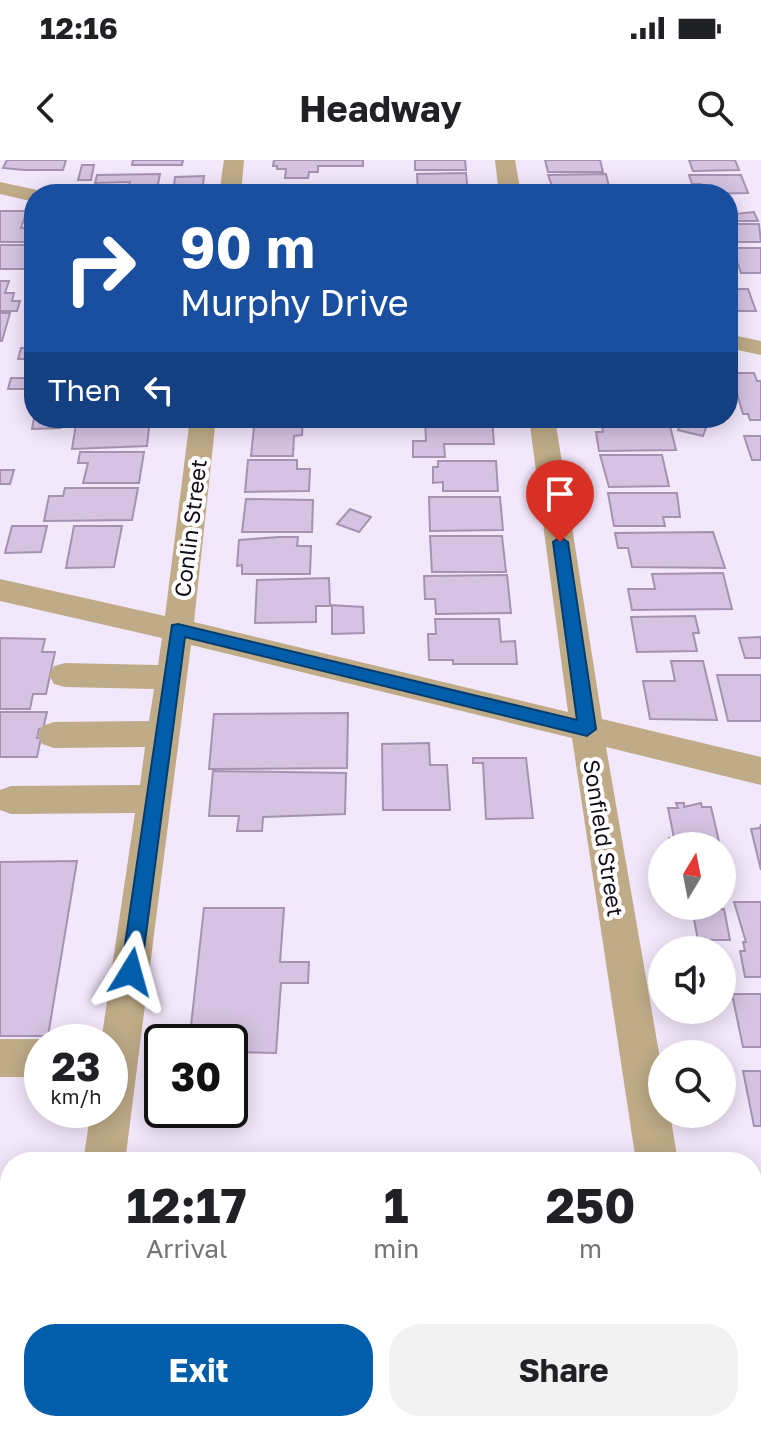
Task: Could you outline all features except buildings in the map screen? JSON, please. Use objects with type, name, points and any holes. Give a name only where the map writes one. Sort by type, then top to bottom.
[{"type":"street","points":[[231,184],[234,160]]},
{"type":"street","points":[[505,160],[509,184]]},
{"type":"street","points":[[0,188],[24,194]]},
{"type":"street","points":[[738,343],[761,348]]},
{"type":"street","name":"Conlin Street","points":[[119,1024],[178,630],[202,428]]},
{"type":"street","name":"Sonfield Street","points":[[543,428],[587,729],[655,1152]]},
{"type":"street","points":[[0,590],[761,771]]},
{"type":"street","points":[[65,675],[171,677]]},
{"type":"street","points":[[54,735],[163,734]]},
{"type":"street","points":[[11,800],[154,799]]},
{"type":"street","points":[[0,1058],[24,1058]]},
{"type":"street","name":"Conlin Street","points":[[105,1152],[107,1128]]},
{"type":"route","points":[[131,972],[178,630],[587,729],[560,542]]}]
